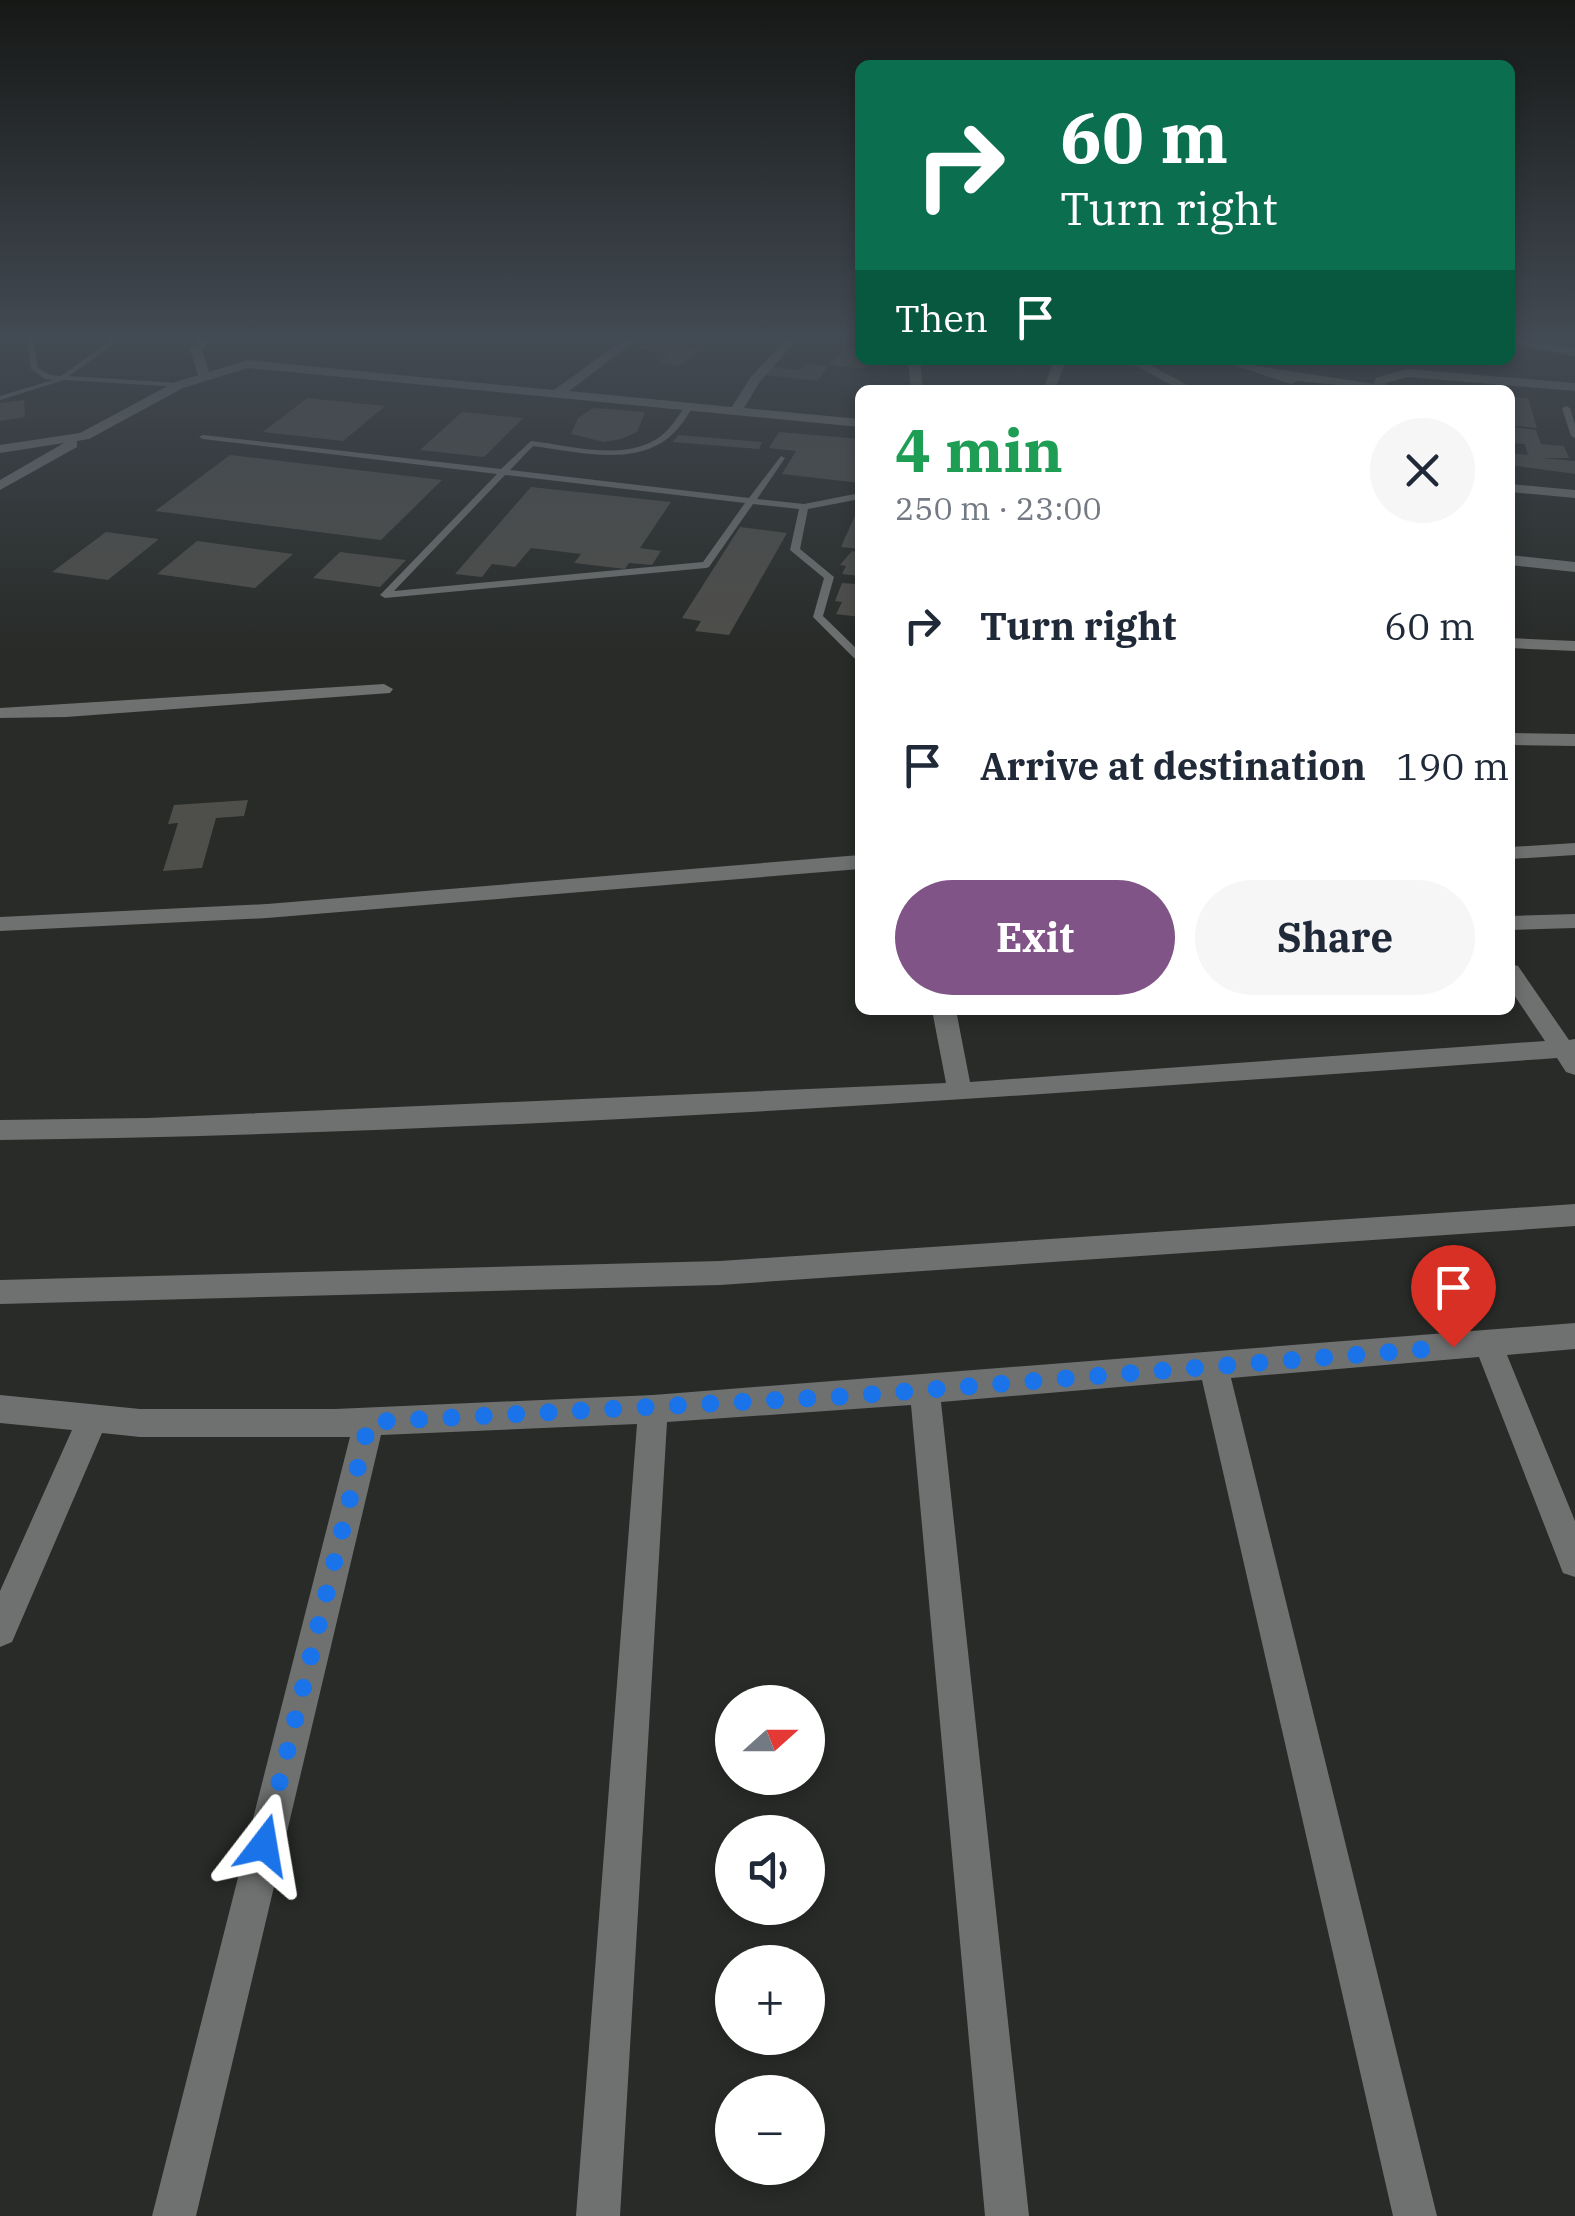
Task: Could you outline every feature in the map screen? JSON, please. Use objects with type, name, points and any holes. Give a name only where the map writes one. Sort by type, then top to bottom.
[{"type":"street","points":[[0,449],[43,442]]},
{"type":"street","points":[[0,486],[73,442]]},
{"type":"street","points":[[1515,488],[1575,494]]},
{"type":"street","points":[[1515,561],[1575,567]]},
{"type":"street","points":[[1515,643],[1575,646]]},
{"type":"street","points":[[0,713],[66,712],[384,689]]},
{"type":"street","points":[[1515,739],[1575,740]]},
{"type":"street","points":[[1515,854],[1575,849]]},
{"type":"street","points":[[0,924],[267,910],[855,862]]},
{"type":"street","points":[[1515,922],[1575,921]]},
{"type":"street","points":[[1515,979],[1571,1054]]},
{"type":"street","points":[[945,1015],[960,1091]]},
{"type":"street","points":[[0,1130],[148,1128],[960,1091],[1571,1054]]},
{"type":"street","points":[[0,1292],[720,1273],[1575,1216]]},
{"type":"street","points":[[0,1410],[140,1423],[369,1422],[653,1409],[1214,1369],[1575,1336]]},
{"type":"street","points":[[1488,1344],[1575,1561]]},
{"type":"street","points":[[1214,1369],[1415,2216]]},
{"type":"street","points":[[924,1390],[1007,2216]]},
{"type":"street","points":[[598,2216],[653,1409]]},
{"type":"street","points":[[0,1630],[93,1418]]},
{"type":"street","points":[[174,2216],[369,1422]]},
{"type":"lane","points":[[250,442],[804,507],[855,497]]},
{"type":"lane","points":[[656,442],[638,454],[531,443],[384,595],[706,564],[781,458]]},
{"type":"lane","points":[[804,507],[795,550],[829,576],[818,617],[855,653]]},
{"type":"building","points":[[428,442],[499,442],[484,457],[420,450]]},
{"type":"building","points":[[678,442],[762,442],[759,449]]},
{"type":"building","points":[[772,442],[855,442],[855,482],[782,474],[796,451],[769,448]]},
{"type":"building","points":[[1515,442],[1564,446],[1569,458],[1542,458],[1575,461],[1575,474],[1515,466],[1515,454],[1528,455],[1525,444]]},
{"type":"building","points":[[230,455],[442,480],[381,540],[155,511]]},
{"type":"building","points":[[531,487],[671,502],[640,548],[661,551],[652,565],[629,563],[625,569],[574,563],[581,554],[531,548],[515,567],[492,564],[482,577],[455,574]]},
{"type":"building","points":[[855,515],[855,548],[841,547]]},
{"type":"building","points":[[740,527],[787,533],[729,635],[695,631],[701,621],[682,618]]},
{"type":"building","points":[[106,532],[159,539],[108,580],[52,572]]},
{"type":"building","points":[[197,541],[293,554],[255,588],[157,574]]},
{"type":"building","points":[[855,551],[855,575],[842,574],[846,566],[840,565]]},
{"type":"building","points":[[340,552],[406,560],[380,587],[313,578]]},
{"type":"building","points":[[842,583],[855,584],[855,616],[836,614],[842,602],[835,601]]},
{"type":"building","points":[[248,800],[244,816],[216,818],[202,868],[163,871],[178,823],[168,824],[174,805]]},
{"type":"route","points":[[264,1845],[369,1422],[850,1396],[1453,1347]]}]
